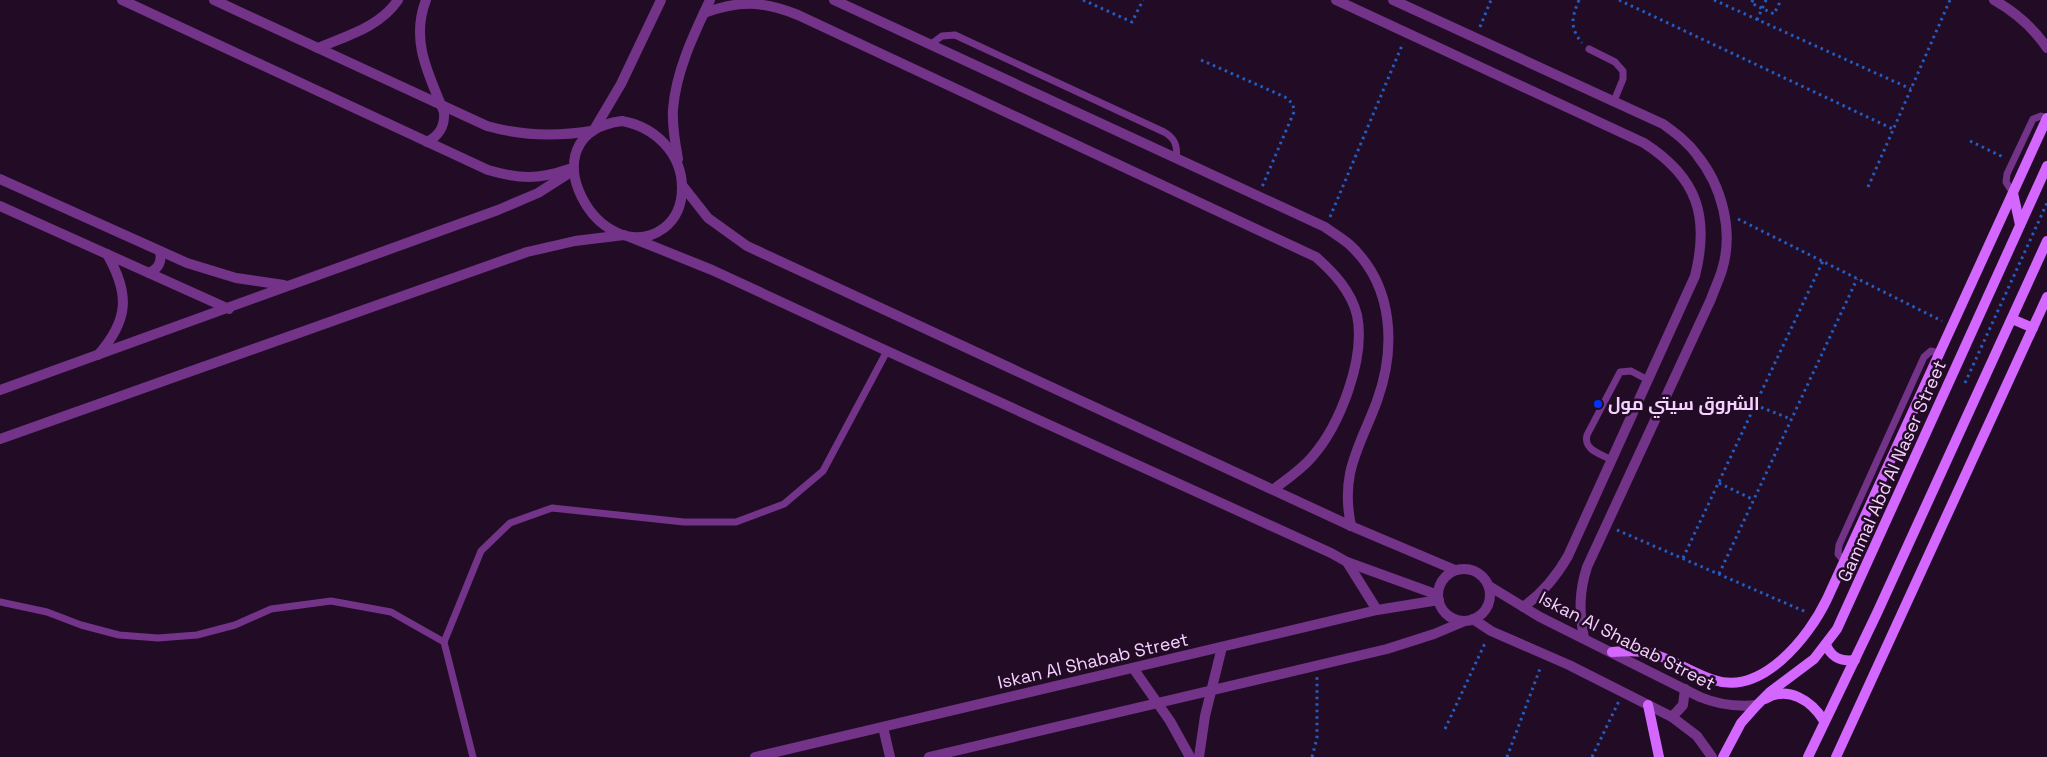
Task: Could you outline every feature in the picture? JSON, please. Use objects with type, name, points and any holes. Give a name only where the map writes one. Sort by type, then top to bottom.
[{"type":"main road","points":[[1612,652],[1637,651],[1650,653],[1715,680],[1728,683],[1741,682],[1754,678],[1787,654],[1808,634],[1844,561],[2047,118]]},
{"type":"main road","name":"Gammal Abd Al Naser Street","points":[[1723,757],[1741,723],[1757,705],[1770,692],[1814,659],[1837,629],[2047,166]]},
{"type":"main road","points":[[2013,193],[2020,225]]},
{"type":"main road","points":[[1808,757],[1855,660],[2047,241]]},
{"type":"main road","points":[[1836,757],[2047,297]]},
{"type":"main road","points":[[2012,318],[2033,328]]},
{"type":"main road","points":[[1826,645],[1836,658],[1845,661],[1855,660]]},
{"type":"main road","points":[[1757,705],[1768,698],[1790,694],[1801,697],[1811,703],[1824,721]]},
{"type":"main road","points":[[1648,705],[1659,757]]},
{"type":"street","points":[[122,0],[488,170],[521,178],[540,177],[574,169]]},
{"type":"street","points":[[214,0],[487,126],[507,131],[549,136],[593,130],[608,123],[622,121],[636,123],[661,140],[672,152],[680,168]]},
{"type":"street","points":[[318,48],[371,26],[384,16],[398,0]]},
{"type":"street","points":[[426,0],[420,26],[421,47],[425,67],[444,112],[443,127],[434,138],[427,142]]},
{"type":"street","points":[[661,0],[621,84],[593,130],[578,146],[574,169],[576,184],[588,209],[598,220],[627,236],[712,270],[1347,562],[1438,598]]},
{"type":"street","points":[[0,439],[527,252],[574,241],[627,236],[644,237],[658,233],[678,213],[682,199],[673,110],[686,56],[710,0]]},
{"type":"street","points":[[834,0],[1325,227],[1350,245],[1368,265],[1380,289],[1388,315],[1390,342],[1377,400],[1351,464],[1346,495],[1351,526]]},
{"type":"street","points":[[1336,0],[1644,143],[1665,156],[1682,176],[1695,199],[1701,224],[1702,251],[1696,276],[1560,571],[1538,596],[1523,607]]},
{"type":"street","points":[[1393,0],[1663,124],[1682,138],[1697,154],[1709,171],[1718,191],[1724,212],[1726,231],[1726,251],[1722,270],[1711,299],[1587,567],[1582,584],[1580,602],[1584,638]]},
{"type":"street","points":[[1994,0],[2018,16],[2038,34],[2047,48]]},
{"type":"street","points":[[704,12],[742,3],[762,4],[781,8],[1316,257],[1334,273],[1348,292],[1354,307],[1359,339],[1355,362],[1338,415],[1327,437],[1312,457],[1274,489]]},
{"type":"street","points":[[0,390],[518,202],[556,182],[574,169]]},
{"type":"street","points":[[0,179],[211,272],[262,283],[287,286]]},
{"type":"street","points":[[682,185],[708,218],[747,246],[1351,526],[1455,570]]},
{"type":"street","points":[[0,206],[229,308]]},
{"type":"street","points":[[149,273],[154,271],[160,262],[160,251]]},
{"type":"street","points":[[98,355],[113,338],[122,318],[123,296],[120,281],[107,254]]},
{"type":"street","points":[[1347,562],[1378,610]]},
{"type":"street","points":[[930,757],[1212,691],[1417,640],[1469,620],[1486,609],[1491,594],[1489,586],[1479,573],[1463,568],[1455,570],[1442,580],[1438,598],[1443,611],[1449,616],[1469,620],[1546,654],[1672,717],[1697,736],[1712,757]]},
{"type":"street","name":"Iskan Al Shabab Street","points":[[1489,586],[1523,607],[1715,703],[1730,706],[1757,705]]},
{"type":"street","name":"Iskan Al Shabab Street","points":[[755,757],[1378,610],[1438,598]]},
{"type":"street","points":[[1199,757],[1222,647]]},
{"type":"street","points":[[1133,668],[1170,721],[1190,757]]},
{"type":"street","points":[[1672,717],[1683,705],[1685,689]]},
{"type":"street","points":[[883,727],[890,757]]},
{"type":"lane","points":[[931,44],[942,36],[955,35],[1164,132],[1174,140],[1176,158]]},
{"type":"lane","points":[[1589,50],[1615,62],[1623,71],[1623,79],[1614,101]]},
{"type":"lane","points":[[2013,193],[2007,185],[2006,178],[2013,162],[2033,119],[2041,116],[2047,118]]},
{"type":"lane","points":[[473,757],[444,642],[481,551],[510,522],[552,508],[684,522],[736,522],[784,504],[823,471],[887,351]]},
{"type":"lane","points":[[1612,460],[1589,448],[1586,442],[1587,435],[1620,372],[1631,371],[1648,380]]},
{"type":"lane","points":[[0,602],[47,612],[81,625],[119,635],[158,638],[197,635],[235,625],[271,609],[331,601],[391,612],[444,642]]},
{"type":"path","points":[[1083,0],[1132,22],[1143,0]]},
{"type":"path","points":[[1476,38],[1491,0]]},
{"type":"path","points":[[1580,0],[1572,18],[1574,30],[1589,50]]},
{"type":"path","points":[[1618,0],[1893,129]]},
{"type":"path","points":[[1714,0],[1911,89]]},
{"type":"path","points":[[1753,0],[1751,2],[1774,14],[1781,0]]},
{"type":"path","points":[[1757,20],[1766,0]]},
{"type":"path","points":[[1868,187],[1950,0]]},
{"type":"path","points":[[1325,227],[1408,33]]},
{"type":"path","points":[[1201,60],[1285,97],[1293,104],[1293,115],[1258,196]]},
{"type":"path","points":[[1970,141],[2013,162]]},
{"type":"path","points":[[1724,212],[1952,326]]},
{"type":"path","points":[[1683,558],[1823,261]]},
{"type":"path","points":[[1719,574],[1857,279]]},
{"type":"path","points":[[1755,405],[1792,419]]},
{"type":"path","points":[[1719,482],[1754,500]]},
{"type":"path","points":[[1606,525],[1818,617]]},
{"type":"path","points":[[1445,729],[1491,631]]},
{"type":"path","points":[[1507,757],[1546,654]]},
{"type":"path","points":[[1312,757],[1317,738],[1318,716],[1316,666]]},
{"type":"path","points":[[1592,757],[1623,692]]},
{"type":"place","name":"الشروق سيتي مول","points":[[1598,404]]}]
